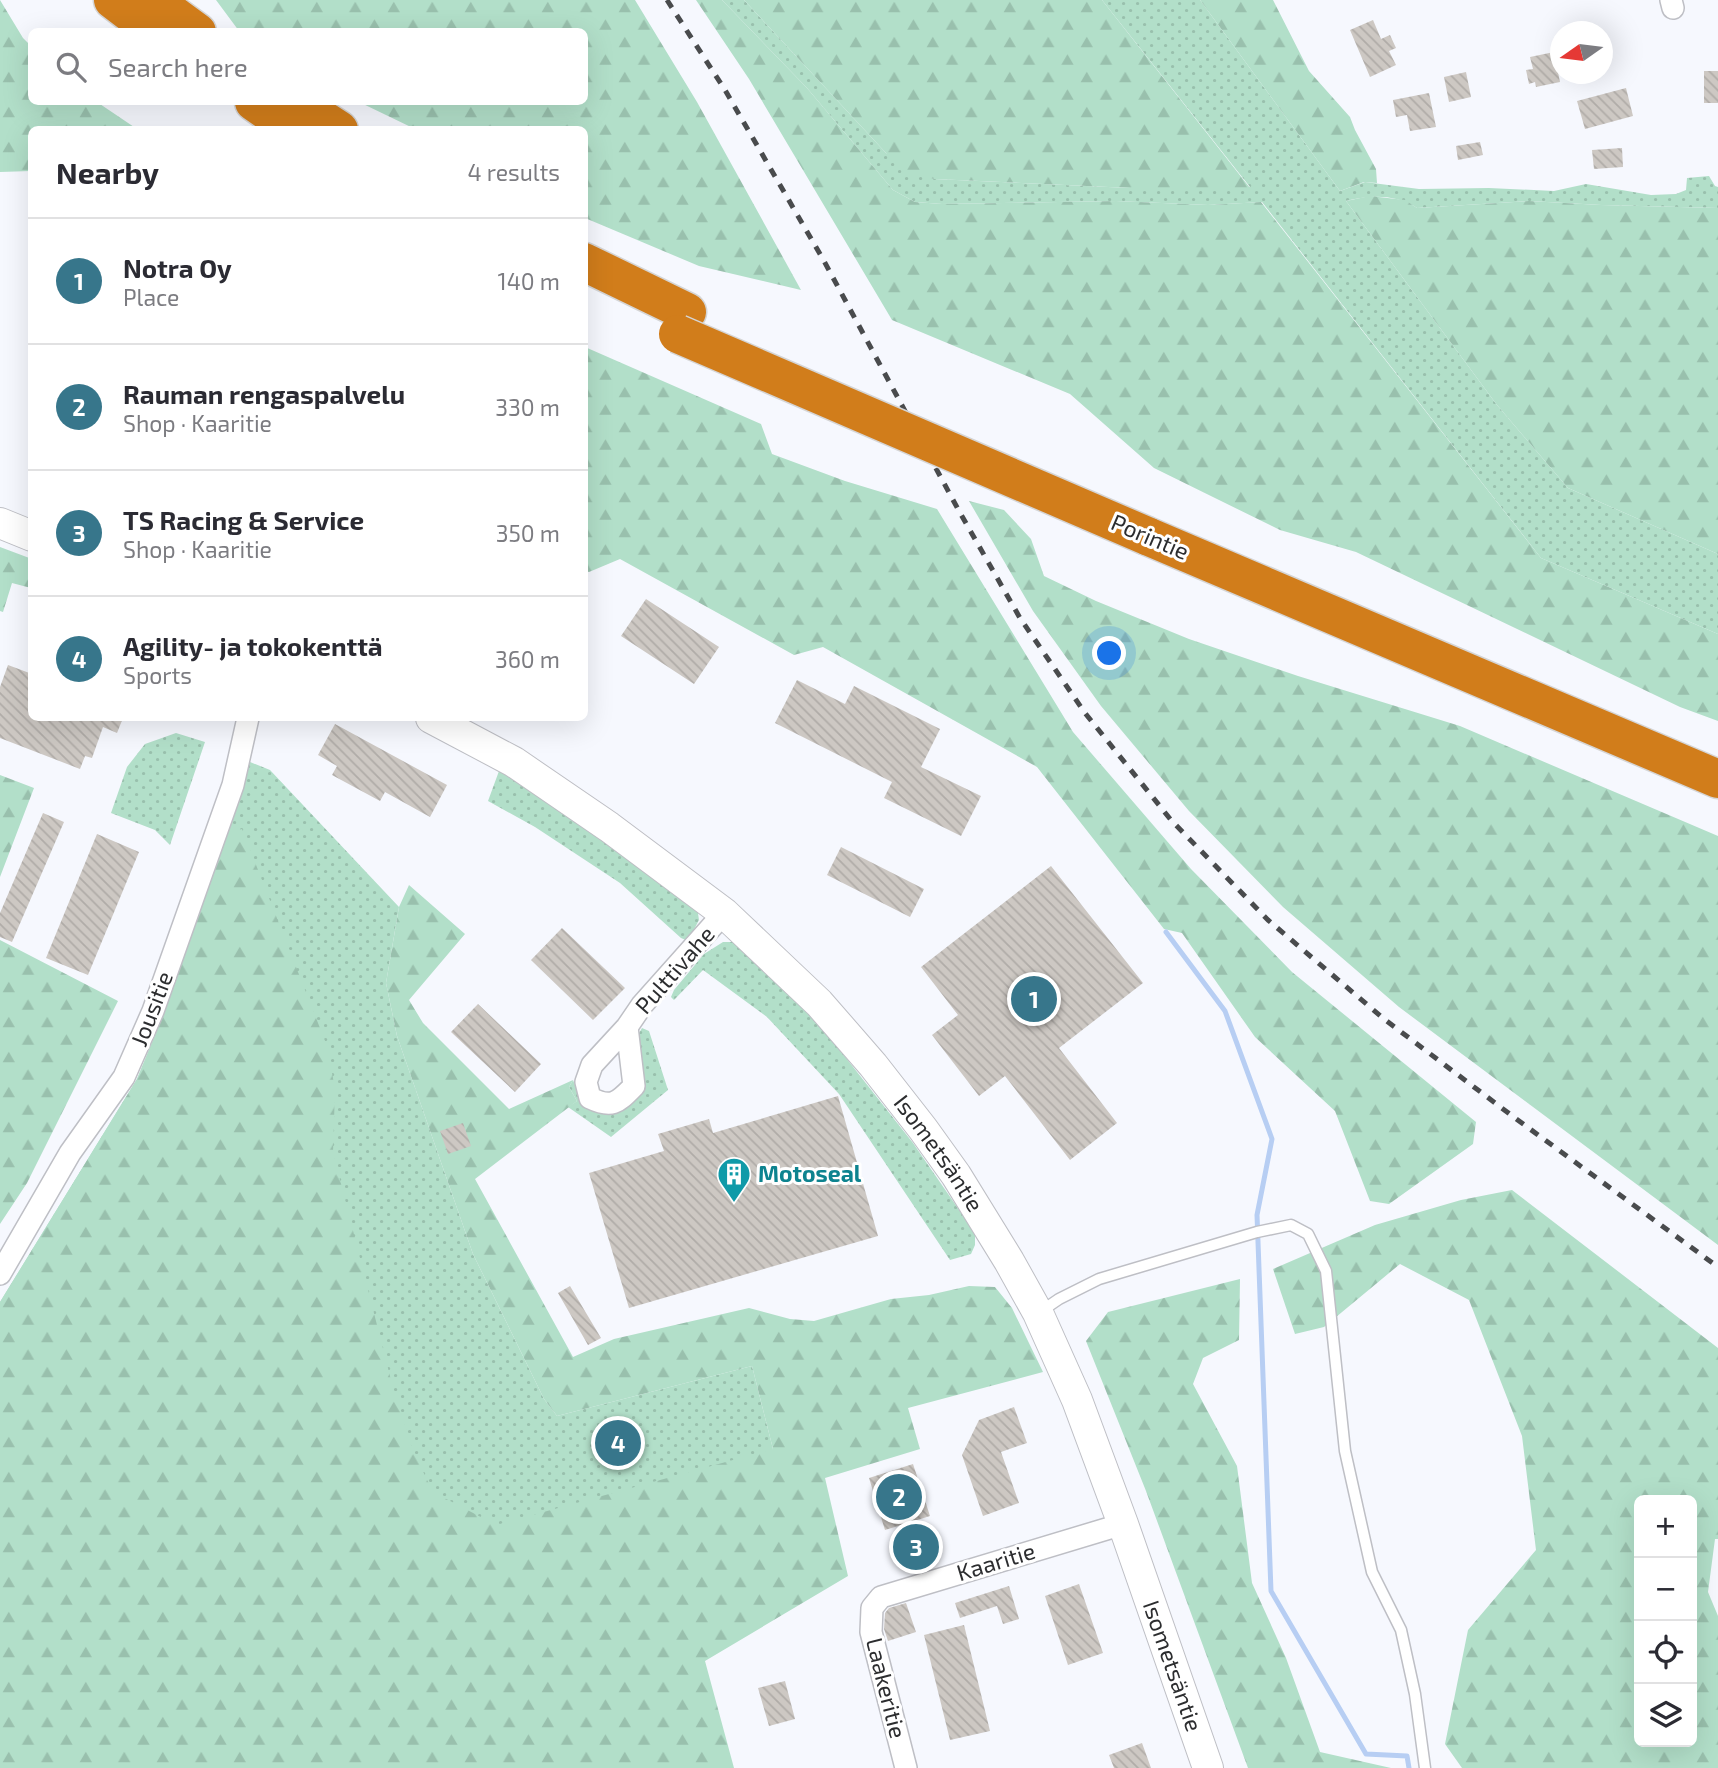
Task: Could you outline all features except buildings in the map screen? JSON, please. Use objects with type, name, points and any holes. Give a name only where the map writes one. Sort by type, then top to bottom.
[{"type":"highway","points":[[113,0],[150,28]]},
{"type":"highway","points":[[153,0],[192,28]]},
{"type":"highway","points":[[258,105],[288,126]]},
{"type":"highway","points":[[301,105],[333,126]]},
{"type":"highway","name":"Porintie","points":[[588,264],[682,323]]},
{"type":"highway","name":"Porintie","points":[[588,290],[682,323],[1152,524],[1718,779]]},
{"type":"highway","name":"Porintie","points":[[1152,524],[1718,751]]},
{"type":"main road","points":[[0,523],[28,534]]},
{"type":"main road","name":"Isometsäntie","points":[[437,721],[514,762],[609,827],[724,914],[820,1003],[881,1076],[956,1175],[1038,1313],[1077,1400],[1124,1524],[1208,1768]]},
{"type":"street","name":"Jousitie","points":[[0,1274],[71,1153],[124,1077],[153,1011],[233,785],[247,721]]},
{"type":"street","name":"Pulttivahe","points":[[628,1027],[642,1005],[724,914]]},
{"type":"street","name":"Kaaritie","points":[[872,1608],[881,1597],[1124,1524]]},
{"type":"street","name":"Laakeritie","points":[[872,1608],[871,1632],[905,1768]]},
{"type":"lane","points":[[1038,1313],[1099,1279],[1257,1232],[1291,1224],[1308,1234],[1326,1270],[1345,1451],[1372,1572],[1401,1630],[1415,1694],[1425,1768]]},
{"type":"green space","points":[[0,0],[28,43],[28,105],[101,105],[133,126],[28,126],[28,171],[0,172]]},
{"type":"green space","points":[[216,0],[635,0],[697,102],[801,290],[699,266],[588,219],[588,126],[409,126],[365,105],[588,105],[588,28],[237,28]]},
{"type":"green space","points":[[696,0],[722,0],[807,88],[893,190],[915,202],[942,204],[1116,201],[1208,205],[1261,202],[1541,558],[1718,634],[1718,721],[1680,707],[1356,552],[1280,530],[1154,468],[1070,394],[892,320],[749,79]]},
{"type":"green space","points":[[722,0],[744,0],[886,153],[934,179],[1130,188],[1250,187],[1102,0],[1200,0],[1340,191],[1365,182],[1419,189],[1554,191],[1586,184],[1651,195],[1676,194],[1686,190],[1687,178],[1709,176],[1718,187],[1718,208],[1529,201],[1417,208],[1400,200],[1382,197],[1346,201],[1497,405],[1568,488],[1718,554],[1718,634],[1541,558],[1262,202],[1208,205],[1115,201],[942,204],[915,202],[893,190],[807,88]]},
{"type":"green space","points":[[744,0],[1102,0],[1250,188],[1130,188],[934,179],[908,173],[886,153]]},
{"type":"green space","points":[[1200,0],[1273,0],[1309,71],[1350,117],[1376,169],[1377,183],[1364,182],[1340,191]]},
{"type":"green space","points":[[1370,196],[1405,200],[1417,208],[1529,201],[1718,208],[1718,554],[1568,488],[1497,405],[1346,201]]},
{"type":"green space","points":[[588,348],[761,424],[772,454],[845,481],[937,509],[1073,732],[1191,869],[1292,972],[1476,1122],[1473,1144],[1389,1204],[1370,1201],[1335,1111],[1255,1037],[1182,933],[1164,929],[1037,767],[823,647],[794,655],[620,559],[589,572]]},
{"type":"green space","points":[[969,501],[1004,510],[1031,539],[1044,576],[1096,601],[1189,639],[1460,726],[1718,836],[1718,1245],[1399,1007],[1283,907],[1189,811],[1101,706],[1033,611]]},
{"type":"green space","points":[[0,547],[28,558],[28,587],[12,583],[3,612],[0,611]]},
{"type":"green space","points":[[176,733],[205,742],[170,845],[155,830],[111,813],[127,767],[145,744]]},
{"type":"green space","points":[[250,762],[270,770],[399,907],[386,983],[397,1036],[473,1254],[544,1399],[557,1416],[752,1366],[773,1449],[695,1628],[0,1302],[137,1079],[159,1026]]},
{"type":"green space","points":[[499,771],[547,797],[697,907],[699,920],[688,941],[681,938],[620,883],[535,827],[488,801]]},
{"type":"green space","points":[[0,775],[34,788],[0,877]]},
{"type":"green space","points":[[242,829],[327,1046],[335,1089],[333,1152],[392,1384],[413,1451],[433,1492],[496,1525],[773,1449],[752,1366],[557,1416],[544,1399],[473,1254],[397,1036],[386,983],[399,907],[409,885],[465,934],[409,1000],[423,1023],[509,1109],[573,1080],[569,1087],[577,1101],[475,1179],[573,1357],[614,1339],[749,1308],[790,1319],[814,1321],[891,1299],[929,1295],[969,1286],[995,1287],[1012,1308],[1043,1372],[908,1408],[920,1449],[825,1478],[848,1576],[705,1661],[734,1768],[0,1768],[0,1302],[137,1079],[159,1026],[225,833]]},
{"type":"green space","points":[[0,940],[118,1001],[27,1183],[0,1224]]},
{"type":"green space","points":[[723,942],[735,942],[824,1030],[913,1143],[975,1233],[975,1245],[971,1254],[950,1260],[839,1094],[767,1017],[703,970],[674,1000],[671,997],[704,954]]},
{"type":"green space","points":[[642,1028],[649,1031],[668,1090],[611,1137],[568,1107],[577,1101],[569,1087],[573,1080],[585,1099],[604,1112],[617,1112],[624,1108],[631,1102],[638,1035]]},
{"type":"green space","points":[[1512,1190],[1718,1348],[1718,1539],[1715,1539],[1708,1592],[1718,1616],[1718,1768],[1462,1768],[1445,1744],[1468,1630],[1536,1550],[1522,1436],[1469,1300],[1400,1264],[1324,1327],[1295,1334],[1273,1269],[1375,1225],[1461,1200]]},
{"type":"green space","points":[[1240,1279],[1239,1340],[1203,1358],[1193,1384],[1237,1466],[1252,1583],[1286,1658],[1320,1752],[1391,1768],[1248,1768],[1146,1491],[1086,1341],[1108,1312]]},
{"type":"waterway","points":[[1166,932],[1225,1011],[1272,1139],[1257,1215],[1271,1591],[1366,1754],[1407,1756],[1409,1768]]},
{"type":"railway","points":[[667,0],[725,90],[824,261],[1020,618],[1085,713],[1171,820],[1268,920],[1384,1019],[1718,1267]]},
{"type":"place","name":"Notra Oy","points":[[1034,999]]},
{"type":"place","name":"Motoseal","points":[[734,1204]]},
{"type":"place","name":"Agility- ja tokokenttä","points":[[618,1443]]},
{"type":"place","name":"Rauman rengaspalvelu","points":[[899,1497]]},
{"type":"place","name":"TS Racing & Service","points":[[916,1547]]}]
